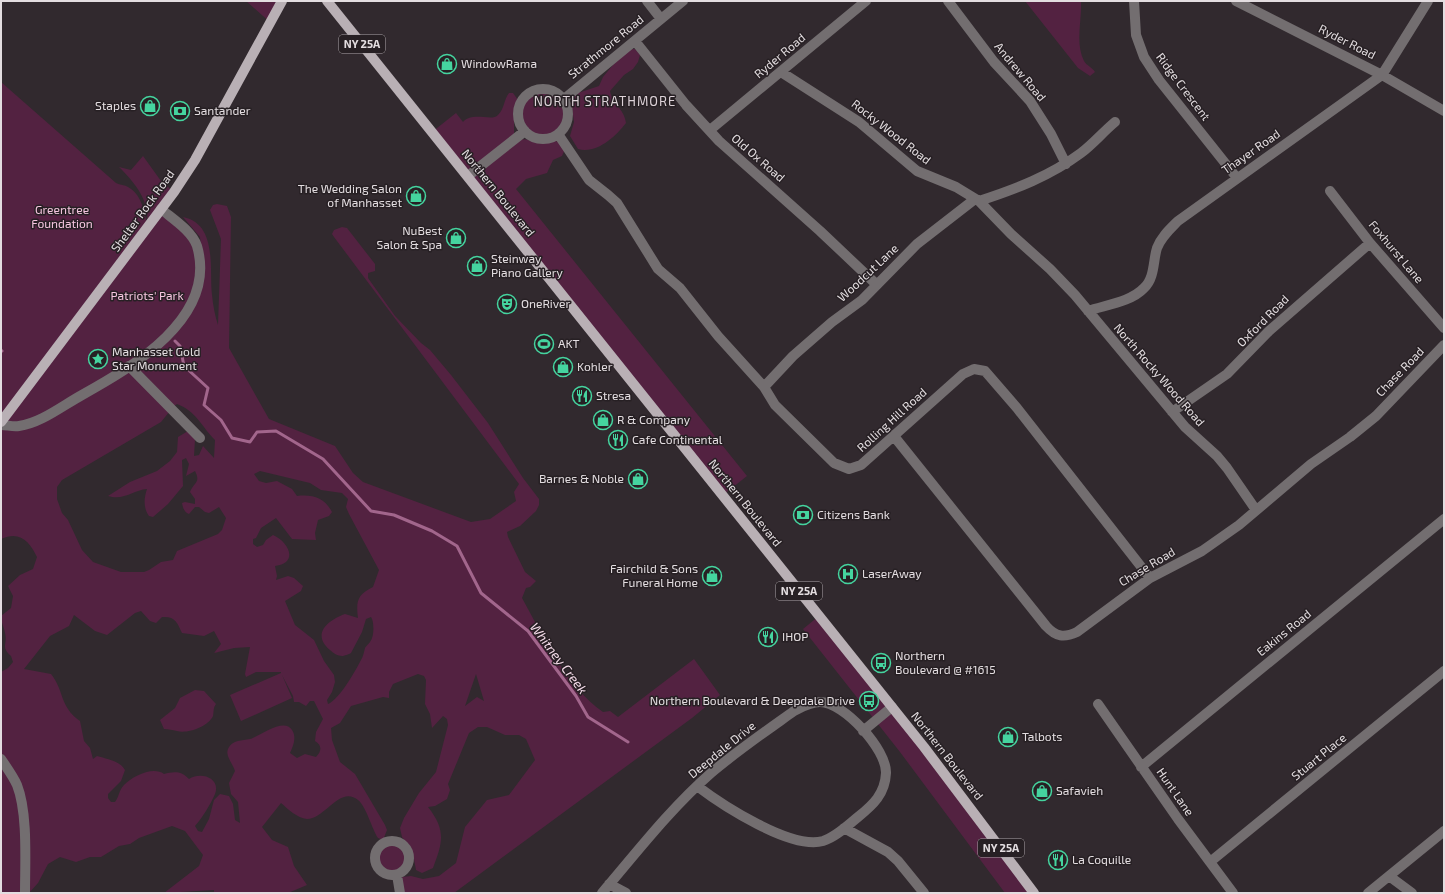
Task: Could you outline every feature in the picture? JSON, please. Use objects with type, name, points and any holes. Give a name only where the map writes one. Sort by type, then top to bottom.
[{"type":"main road","name":"Shelter Rock Road","points":[[1,423],[161,209],[195,160],[282,1]]},
{"type":"main road","name":"Northern Boulevard","points":[[327,1],[396,87],[411,98],[432,132],[892,707],[968,804],[1034,893]]},
{"type":"street","points":[[647,1],[660,19]]},
{"type":"street","name":"Strathmore Road","points":[[564,99],[683,1]]},
{"type":"street","name":"Ryder Road","points":[[710,130],[866,1]]},
{"type":"street","name":"Andrew Road","points":[[948,1],[989,56],[1030,101],[1051,134],[1066,164]]},
{"type":"street","name":"Ridge Crescent","points":[[1134,1],[1134,26],[1138,44],[1144,57],[1159,80],[1237,178]]},
{"type":"street","name":"Ryder Road","points":[[1236,1],[1382,75],[1444,111]]},
{"type":"street","name":"Thayer Road","points":[[1088,311],[1123,300],[1144,288],[1150,280],[1157,248],[1167,232],[1189,211],[1382,75],[1428,1]]},
{"type":"street","name":"Old Ox Road","points":[[635,41],[686,105],[729,151],[820,231],[876,284]]},
{"type":"street","name":"Rocky Wood Road","points":[[781,72],[859,122],[917,170],[948,183],[977,200],[1011,234],[1050,269],[1088,311]]},
{"type":"street","points":[[550,89],[564,99],[567,106],[568,121],[558,134],[545,139],[531,136],[520,124],[518,112],[522,100],[527,94],[534,90],[550,89]]},
{"type":"street","name":"Woodcut Lane","points":[[764,387],[793,356],[832,322],[862,300],[876,284],[918,244],[977,200],[1025,186],[1066,164],[1083,152],[1103,131],[1115,122]]},
{"type":"street","points":[[468,176],[525,131]]},
{"type":"street","name":"Rolling Hill Road","points":[[558,134],[589,180],[608,194],[616,203],[658,269],[680,288],[718,336],[764,387],[773,403],[779,410],[834,463],[842,468],[853,468],[861,465],[963,374],[974,369],[984,371],[1017,408],[1150,578]]},
{"type":"street","name":"Foxhurst Lane","points":[[1330,191],[1370,243],[1444,328]]},
{"type":"street","points":[[1,423],[17,427],[40,419],[129,366],[152,350],[176,326],[188,309],[198,285],[199,274],[197,245],[189,233],[161,209]]},
{"type":"street","name":"Oxford Road","points":[[1172,412],[1227,374],[1268,331],[1370,243]]},
{"type":"street","name":"North Rocky Wood Road","points":[[1088,311],[1185,427],[1217,456],[1256,510]]},
{"type":"street","name":"Chase Road","points":[[893,435],[1046,626],[1055,634],[1065,636],[1077,632],[1150,578],[1202,551],[1240,525],[1311,464],[1350,437],[1376,416],[1444,345]]},
{"type":"street","points":[[129,366],[200,438]]},
{"type":"street","name":"Eakins Road","points":[[1141,767],[1444,519]]},
{"type":"street","name":"Stuart Place","points":[[1210,862],[1444,671]]},
{"type":"street","name":"Deepdale Drive","points":[[602,893],[649,834],[697,786],[711,773],[794,711],[808,704],[820,702],[834,705],[848,715],[863,731],[884,760],[886,771],[885,782],[881,794],[873,805],[844,828],[822,841],[808,841],[786,836],[730,810],[697,786]]},
{"type":"street","name":"Hunt Lane","points":[[1098,704],[1141,767],[1234,893]]},
{"type":"street","points":[[863,731],[892,707]]},
{"type":"street","points":[[1,759],[14,778],[20,794],[24,833],[25,893]]},
{"type":"street","points":[[844,828],[888,852],[898,861],[924,893]]},
{"type":"street","points":[[1368,893],[1444,831]]},
{"type":"street","points":[[397,875],[400,893]]},
{"type":"street","points":[[1389,876],[1412,893]]},
{"type":"street","points":[[609,884],[626,893]]},
{"type":"green space","points":[[246,1],[282,1],[271,23]]},
{"type":"green space","points":[[1025,1],[1081,1],[1079,39],[1081,54],[1084,61],[1095,72],[1090,76],[1078,68]]},
{"type":"green space","points":[[630,49],[635,49],[640,55],[638,62],[633,69],[624,75],[610,91],[613,99],[625,118],[626,123],[617,134],[599,147],[585,150],[578,149],[570,136],[574,122],[571,100],[575,94],[599,86],[603,77],[617,60]]},
{"type":"green space","points":[[1,82],[116,183],[127,186],[132,190],[139,198],[147,223],[146,207],[140,192],[119,167],[131,170],[143,156],[161,181],[174,192],[162,209],[201,246],[200,237],[183,217],[194,221],[202,229],[207,238],[211,261],[212,299],[218,325],[221,239],[210,210],[213,205],[217,204],[227,206],[231,217],[229,348],[269,419],[335,446],[353,473],[363,482],[471,522],[490,519],[516,501],[514,492],[519,484],[332,234],[334,230],[342,227],[347,228],[375,264],[375,271],[368,273],[368,278],[395,316],[421,343],[430,350],[451,375],[488,423],[523,478],[539,499],[539,505],[536,511],[520,526],[507,532],[508,537],[525,572],[536,581],[530,587],[526,588],[522,598],[547,644],[578,689],[603,712],[610,711],[618,717],[694,659],[720,695],[692,718],[454,893],[403,893],[402,877],[411,876],[423,879],[439,876],[456,863],[465,827],[487,800],[509,795],[535,760],[526,739],[519,735],[505,735],[487,727],[478,727],[469,733],[448,784],[450,790],[447,799],[435,806],[428,807],[438,823],[441,836],[439,851],[433,868],[422,873],[416,870],[414,859],[408,845],[402,837],[400,828],[404,818],[419,793],[436,772],[448,725],[447,719],[443,716],[432,728],[430,714],[425,704],[426,680],[424,676],[418,674],[393,684],[389,692],[389,698],[383,697],[351,706],[340,723],[331,728],[332,740],[340,762],[355,774],[385,825],[387,830],[383,840],[378,838],[361,803],[351,797],[339,799],[314,818],[307,819],[296,815],[281,803],[262,827],[272,840],[288,847],[294,866],[307,885],[288,893],[214,893],[214,890],[164,893],[199,866],[203,855],[185,831],[172,826],[139,838],[130,844],[119,846],[101,857],[90,857],[76,862],[60,857],[48,864],[38,883],[29,893],[1,893],[1,672],[8,668],[13,662],[5,647],[6,637],[1,616],[11,608],[13,596],[8,586],[20,575],[33,569],[37,557],[28,542],[24,539],[14,536],[1,539]],"holes":[[[177,404],[184,407],[194,415],[215,440],[214,458],[203,446],[199,455],[194,456],[195,439],[188,431],[178,437],[177,452],[170,461],[157,471],[130,482],[108,496],[119,497],[147,489],[145,506],[149,516],[153,517],[168,504],[183,486],[182,460],[186,458],[189,464],[186,476],[195,471],[197,480],[190,492],[195,499],[195,504],[185,502],[182,503],[184,510],[189,514],[195,507],[199,507],[205,512],[209,513],[219,507],[226,518],[222,530],[218,534],[177,551],[173,560],[161,562],[144,572],[121,572],[93,562],[82,550],[68,520],[62,513],[57,499],[57,487],[62,480],[161,422]],[[260,471],[310,483],[321,490],[342,493],[348,499],[346,507],[349,514],[379,570],[373,587],[364,593],[359,599],[357,607],[358,618],[345,614],[328,624],[322,633],[324,644],[337,655],[344,656],[351,653],[362,632],[366,619],[371,617],[373,621],[372,638],[365,648],[359,665],[342,691],[328,704],[327,700],[332,692],[335,682],[334,675],[324,661],[314,640],[295,625],[285,601],[301,591],[303,586],[294,578],[288,576],[276,580],[277,576],[275,566],[287,561],[289,557],[287,547],[279,538],[273,535],[266,540],[263,545],[257,547],[253,544],[253,539],[256,538],[261,528],[276,518],[292,539],[316,540],[315,533],[318,520],[329,516],[332,512],[326,503],[318,498],[313,496],[297,496],[292,489],[277,481],[266,483],[259,481],[254,474]],[[141,611],[150,621],[156,623],[162,617],[173,619],[177,623],[182,633],[204,636],[214,631],[221,644],[214,653],[234,648],[250,647],[245,674],[246,677],[256,672],[281,672],[230,695],[241,721],[292,698],[282,675],[293,696],[294,702],[299,702],[306,706],[310,701],[314,701],[323,719],[316,732],[315,741],[320,746],[319,753],[316,757],[305,754],[297,758],[290,753],[294,742],[294,736],[292,730],[283,726],[272,728],[250,739],[235,742],[228,749],[228,757],[235,771],[229,783],[231,794],[238,802],[240,823],[235,820],[233,804],[229,796],[220,794],[214,800],[209,819],[202,832],[198,831],[195,826],[209,807],[216,788],[213,780],[204,776],[189,779],[184,774],[178,772],[164,774],[154,771],[143,773],[132,778],[124,785],[115,802],[111,802],[108,798],[108,794],[121,781],[125,770],[120,764],[109,759],[97,756],[93,759],[90,748],[84,741],[80,721],[73,715],[65,704],[51,674],[24,669],[50,636],[69,626],[74,615],[95,631],[107,635],[135,613]],[[476,674],[484,701],[477,697],[465,706]]]},
{"type":"green space","points":[[538,89],[548,89],[561,96],[568,109],[568,119],[561,132],[548,139],[538,139],[529,135],[522,128],[518,119],[518,109],[522,100],[529,93]]},
{"type":"green space","points":[[509,93],[513,93],[518,100],[514,115],[514,136],[517,139],[556,141],[565,149],[562,156],[553,160],[547,173],[526,179],[516,189],[747,476],[723,495],[432,132],[456,113],[463,122],[472,117],[495,117],[502,110]]},
{"type":"green space","points":[[819,616],[1034,893],[1005,893],[900,752],[803,629]]},
{"type":"green space","points":[[195,690],[204,691],[216,704],[213,716],[210,720],[197,729],[181,732],[164,729],[160,720],[175,708],[180,698]]},
{"type":"green space","points":[[395,841],[404,846],[408,851],[408,865],[404,870],[399,874],[389,875],[385,874],[376,865],[375,855],[376,851],[385,842]]},
{"type":"waterway","name":"Whitney Creek","points":[[175,341],[180,346],[184,366],[208,388],[204,405],[221,420],[232,438],[250,442],[257,432],[276,431],[323,459],[371,511],[394,515],[432,531],[457,546],[481,593],[528,631],[576,696],[588,717],[628,742]]},
{"type":"place","name":"WindowRama","points":[[447,64]]},
{"type":"place","name":"Staples","points":[[150,106]]},
{"type":"place","name":"Santander","points":[[180,111]]},
{"type":"place","name":"The Wedding Salon of Manhasset","points":[[416,196]]},
{"type":"place","name":"NuBest Salon & Spa","points":[[456,238]]},
{"type":"place","name":"Steinway Piano Gallery","points":[[477,266]]},
{"type":"place","name":"OneRiver","points":[[507,304]]},
{"type":"place","name":"AKT","points":[[544,344]]},
{"type":"place","name":"Manhasset Gold Star Monument","points":[[98,359]]},
{"type":"place","name":"Kohler","points":[[563,367]]},
{"type":"place","name":"Stresa","points":[[582,396]]},
{"type":"place","name":"R & Company","points":[[603,420]]},
{"type":"place","name":"Cafe Continental","points":[[618,440]]},
{"type":"place","name":"Barnes & Noble","points":[[638,479]]},
{"type":"place","name":"Citizens Bank","points":[[803,515]]},
{"type":"place","name":"LaserAway","points":[[848,574]]},
{"type":"place","name":"Fairchild & Sons Funeral Home","points":[[712,576]]},
{"type":"place","name":"IHOP","points":[[768,637]]},
{"type":"place","name":"Northern Boulevard @ #1615","points":[[881,663]]},
{"type":"place","name":"Northern Boulevard & Deepdale Drive","points":[[869,701]]},
{"type":"place","name":"Talbots","points":[[1008,737]]},
{"type":"place","name":"Safavieh","points":[[1042,791]]},
{"type":"place","name":"La Coquille","points":[[1058,860]]},
{"type":"district","name":"NORTH STRATHMORE","points":[[605,101]]},
{"type":"park label","name":"Greentree Foundation","points":[[62,217]]},
{"type":"park label","name":"Patriots' Park","points":[[147,296]]}]
